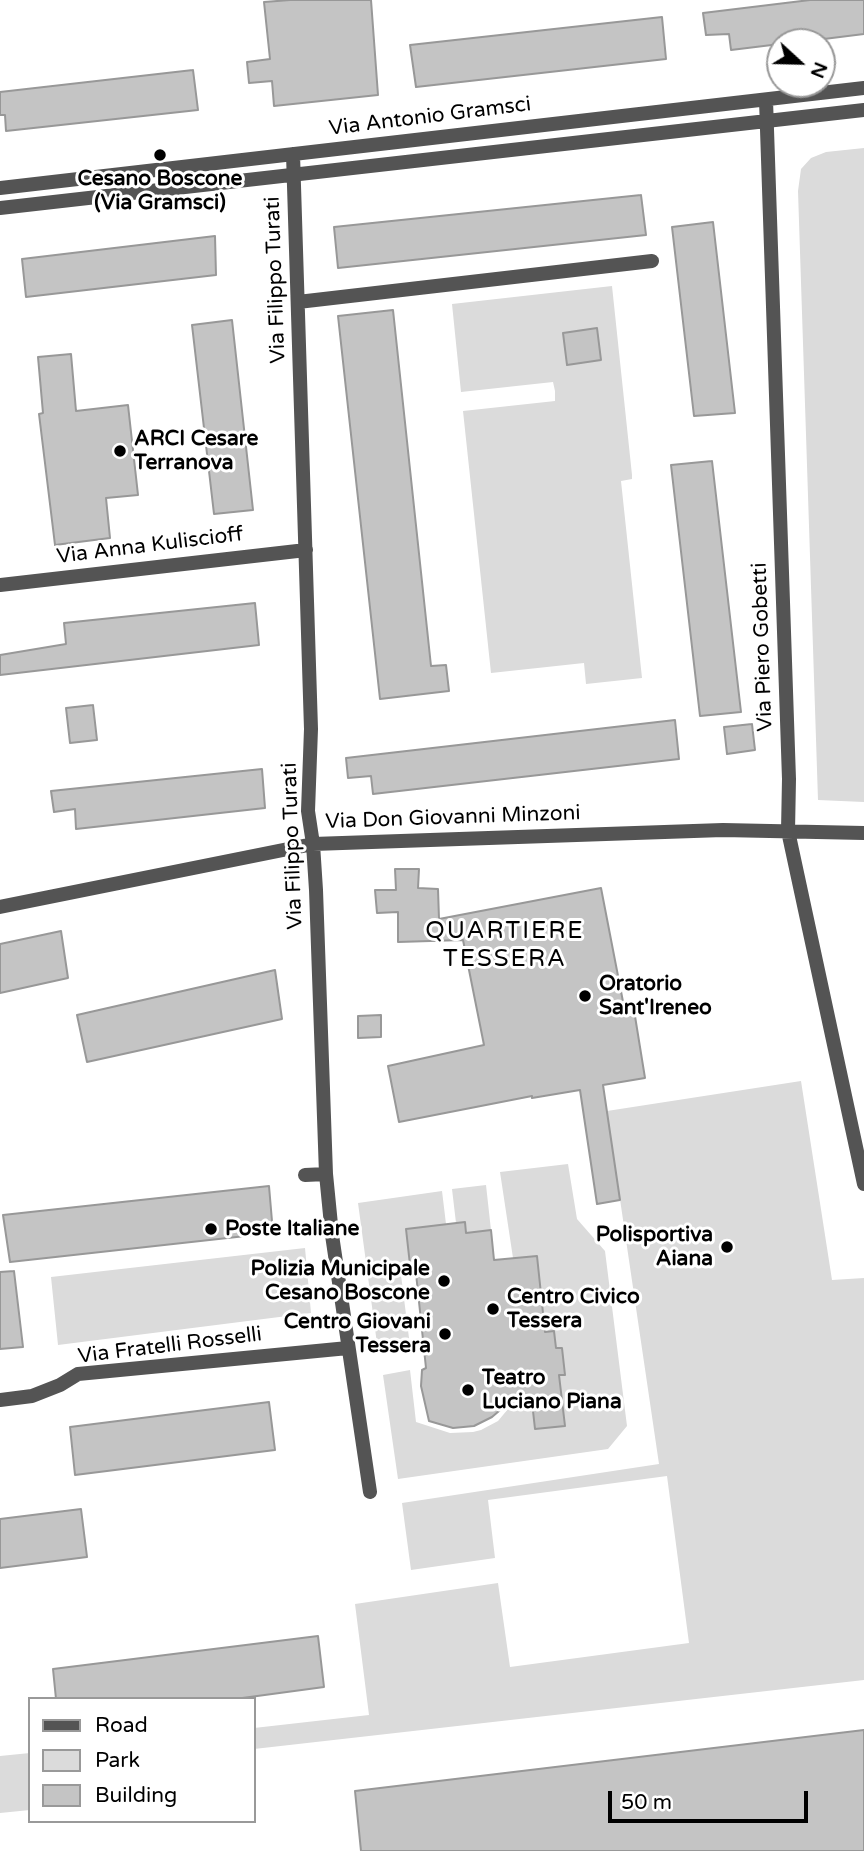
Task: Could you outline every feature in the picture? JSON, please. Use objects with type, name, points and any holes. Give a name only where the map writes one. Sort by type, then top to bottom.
[{"type":"street","name":"Via Antonio Gramsci","points":[[0,188],[864,88]]},
{"type":"street","name":"Via Piero Gobetti","points":[[766,100],[789,779],[788,831],[864,1184]]},
{"type":"street","name":"Via Antonio Gramsci","points":[[0,208],[864,110]]},
{"type":"street","name":"Via Filippo Turati","points":[[293,154],[311,729],[308,811],[313,844],[326,1174],[332,1235],[370,1492]]},
{"type":"street","points":[[298,302],[652,261]]},
{"type":"street","name":"Via Anna Kuliscioff","points":[[0,585],[306,550]]},
{"type":"street","name":"Via Don Giovanni Minzoni","points":[[0,907],[313,844],[723,830],[864,833]]},
{"type":"street","points":[[304,1175],[326,1174]]},
{"type":"street","name":"Via Fratelli Rosselli","points":[[0,1400],[32,1396],[60,1385],[78,1374],[348,1348]]},
{"type":"green space","points":[[864,148],[864,802],[818,800],[798,191],[801,169],[811,158],[826,152]]},
{"type":"green space","points":[[612,286],[632,475],[632,479],[621,481],[642,678],[586,684],[584,663],[491,673],[463,411],[555,401],[555,391],[553,382],[461,392],[452,304]]},
{"type":"green space","points":[[801,1081],[832,1280],[864,1278],[864,1680],[256,1749],[256,1728],[369,1715],[355,1604],[498,1583],[510,1667],[689,1643],[667,1476],[488,1500],[495,1558],[411,1570],[402,1503],[659,1464],[607,1111]]},
{"type":"green space","points":[[568,1164],[577,1219],[605,1251],[627,1426],[608,1449],[398,1479],[383,1375],[410,1370],[416,1422],[450,1433],[481,1430],[498,1421],[508,1409],[524,1407],[525,1403],[532,1401],[535,1429],[565,1426],[559,1375],[565,1374],[562,1348],[556,1348],[554,1332],[545,1332],[513,1258],[500,1172]]},
{"type":"green space","points":[[486,1185],[491,1230],[466,1233],[465,1222],[456,1223],[452,1189]]},
{"type":"green space","points":[[442,1191],[446,1224],[406,1229],[410,1265],[400,1267],[410,1346],[378,1351],[358,1203]]},
{"type":"green space","points":[[305,1248],[311,1313],[58,1345],[51,1277]]},
{"type":"green space","points":[[28,1753],[28,1810],[0,1813],[0,1756]]},
{"type":"building","points":[[371,0],[378,95],[274,106],[272,81],[249,83],[247,62],[270,59],[264,2]]},
{"type":"building","points":[[810,0],[864,0],[864,34],[836,38],[836,28],[766,28],[766,46],[731,50],[729,34],[706,35],[703,13]]},
{"type":"building","points":[[662,17],[666,59],[416,87],[410,45]]},
{"type":"building","points":[[193,70],[198,110],[6,131],[5,115],[0,115],[0,92]]},
{"type":"building","points":[[641,195],[646,235],[338,268],[334,227]]},
{"type":"building","points":[[713,222],[735,413],[694,416],[672,227]]},
{"type":"building","points":[[215,236],[216,275],[26,297],[22,259]]},
{"type":"building","points":[[393,310],[431,666],[446,665],[449,691],[380,699],[338,316]]},
{"type":"building","points":[[232,320],[253,510],[214,514],[192,325]]},
{"type":"building","points":[[597,328],[601,360],[567,365],[563,333]]},
{"type":"building","points":[[71,354],[76,411],[128,405],[138,495],[106,498],[110,538],[55,545],[39,414],[43,413],[38,357]]},
{"type":"building","points":[[712,461],[741,712],[700,716],[671,465]]},
{"type":"building","points":[[255,603],[259,645],[0,675],[0,655],[66,644],[64,623]]},
{"type":"building","points":[[93,705],[97,740],[70,743],[66,708]]},
{"type":"building","points":[[675,720],[679,759],[373,794],[371,776],[348,778],[346,758]]},
{"type":"building","points":[[752,724],[755,750],[727,754],[724,727]]},
{"type":"building","points":[[262,769],[265,808],[76,829],[75,809],[54,812],[51,791]]},
{"type":"building","points":[[395,869],[419,869],[418,888],[438,889],[439,919],[601,888],[625,1012],[634,1010],[645,1078],[603,1085],[620,1200],[597,1204],[580,1090],[532,1096],[399,1122],[388,1066],[484,1045],[463,940],[398,942],[398,912],[377,913],[375,890],[396,890]]},
{"type":"building","points":[[61,931],[68,978],[0,993],[0,944]]},
{"type":"building","points":[[275,970],[282,1019],[87,1062],[77,1015]]},
{"type":"building","points":[[381,1015],[381,1037],[358,1038],[358,1016]]},
{"type":"building","points":[[269,1186],[273,1233],[10,1262],[3,1215]]},
{"type":"building","points":[[465,1222],[466,1233],[491,1230],[494,1260],[537,1256],[545,1332],[554,1331],[556,1348],[562,1348],[565,1375],[559,1375],[565,1426],[535,1429],[532,1402],[506,1405],[492,1417],[474,1426],[453,1428],[429,1421],[421,1386],[422,1370],[426,1368],[415,1264],[410,1265],[406,1229]]},
{"type":"building","points":[[14,1271],[23,1347],[0,1349],[0,1272]]},
{"type":"building","points":[[269,1402],[275,1450],[75,1475],[70,1427]]},
{"type":"building","points":[[81,1509],[87,1557],[0,1568],[0,1519]]},
{"type":"building","points":[[318,1636],[324,1687],[250,1697],[56,1697],[53,1669]]},
{"type":"building","points":[[864,1730],[864,1851],[361,1851],[355,1791]]},
{"type":"place","name":"Cesano Boscone (Via Gramsci)","points":[[160,155]]},
{"type":"place","name":"ARCI Cesare Terranova","points":[[120,451]]},
{"type":"place","name":"Oratorio Sant'Ireneo","points":[[585,996]]},
{"type":"place","name":"Poste Italiane","points":[[211,1229]]},
{"type":"place","name":"Polisportiva Aiana","points":[[727,1247]]},
{"type":"place","name":"Polizia Municipale Cesano Boscone","points":[[444,1281]]},
{"type":"place","name":"Centro Civico Tessera","points":[[493,1309]]},
{"type":"place","name":"Centro Giovani Tessera","points":[[445,1334]]},
{"type":"place","name":"Teatro Luciano Piana","points":[[468,1390]]},
{"type":"district","name":"QUARTIERE TESSERA","points":[[505,946]]}]
